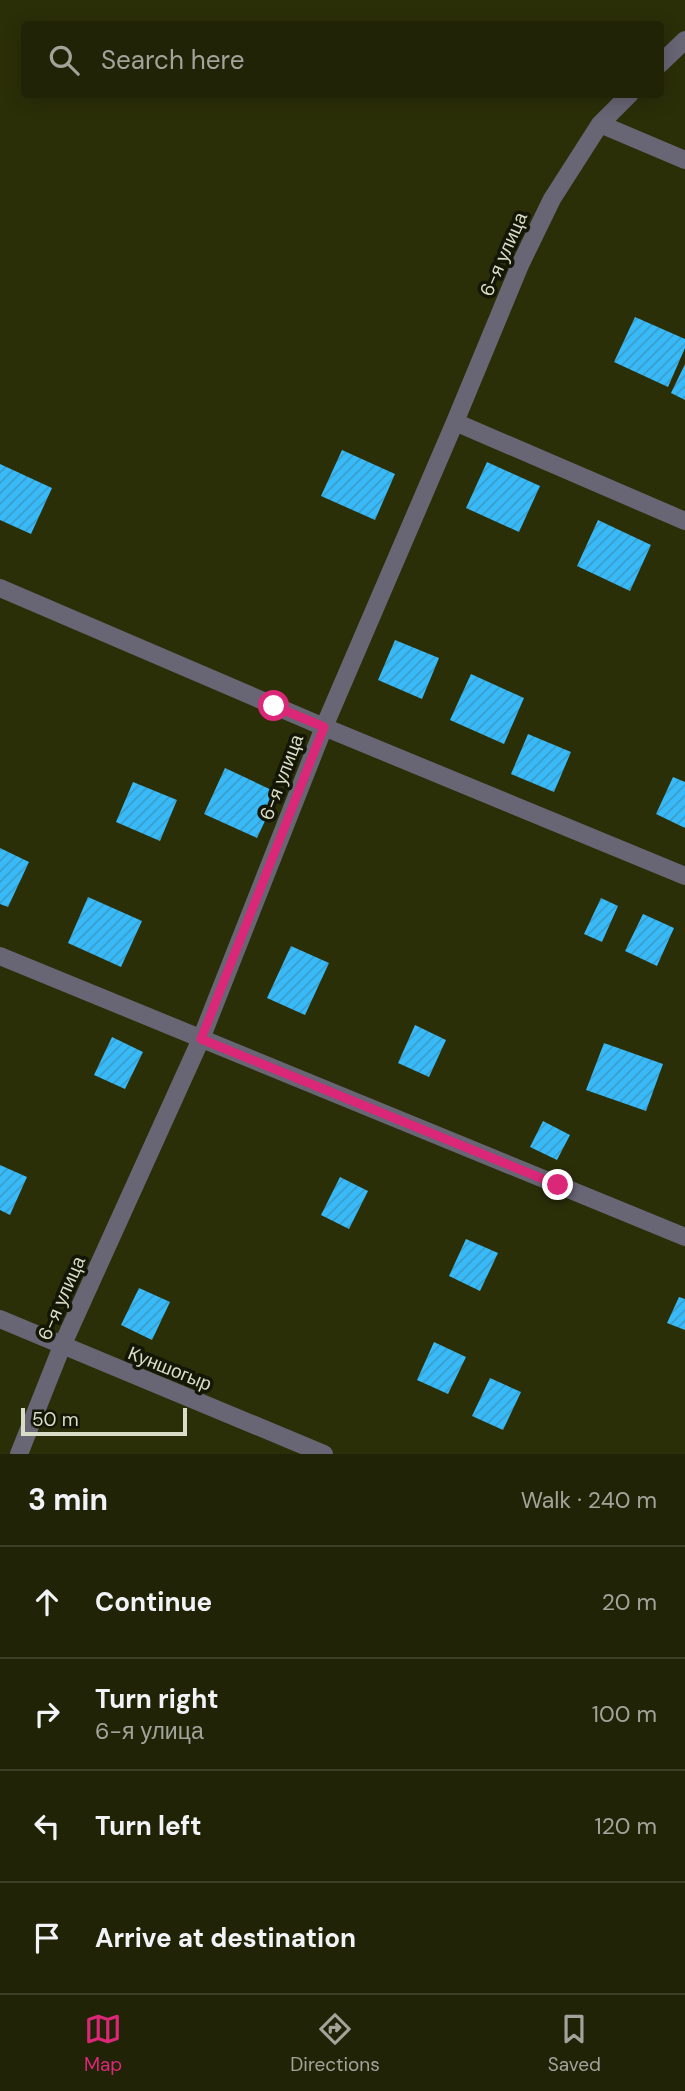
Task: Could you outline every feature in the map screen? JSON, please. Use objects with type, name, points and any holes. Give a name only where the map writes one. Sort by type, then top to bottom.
[{"type":"street","points":[[664,60],[685,40]]},
{"type":"street","name":"6-я улица","points":[[19,1454],[62,1346],[201,1039],[324,727],[520,265],[552,199],[600,124],[626,98]]},
{"type":"street","points":[[600,124],[685,160]]},
{"type":"street","points":[[455,422],[685,521]]},
{"type":"street","points":[[0,588],[324,727],[685,876]]},
{"type":"street","points":[[0,956],[685,1237]]},
{"type":"street","name":"Куншогыр","points":[[0,1320],[324,1454]]},
{"type":"building","points":[[635,317],[685,339],[685,348],[668,387],[614,362]]},
{"type":"building","points":[[685,364],[685,400],[671,393]]},
{"type":"building","points":[[342,450],[395,474],[375,520],[321,496]]},
{"type":"building","points":[[487,462],[540,486],[519,532],[466,508]]},
{"type":"building","points":[[0,464],[52,488],[31,534],[0,520]]},
{"type":"building","points":[[598,520],[651,545],[630,591],[577,566]]},
{"type":"building","points":[[395,640],[439,658],[422,699],[378,680]]},
{"type":"building","points":[[471,674],[524,698],[504,744],[450,720]]},
{"type":"building","points":[[528,734],[571,752],[554,792],[511,774]]},
{"type":"building","points":[[225,768],[278,793],[257,838],[204,814]]},
{"type":"building","points":[[673,777],[685,782],[685,828],[656,814]]},
{"type":"building","points":[[133,782],[177,800],[160,841],[116,822]]},
{"type":"building","points":[[0,848],[29,862],[8,907],[0,904]]},
{"type":"building","points":[[88,897],[142,921],[121,967],[68,943]]},
{"type":"building","points":[[601,898],[618,906],[602,942],[584,934]]},
{"type":"building","points":[[643,914],[674,928],[657,966],[625,951]]},
{"type":"building","points":[[291,946],[329,963],[305,1015],[267,998]]},
{"type":"building","points":[[415,1025],[446,1040],[429,1077],[398,1063]]},
{"type":"building","points":[[112,1037],[143,1052],[125,1089],[94,1075]]},
{"type":"building","points":[[604,1043],[663,1064],[646,1111],[586,1090]]},
{"type":"building","points":[[543,1121],[570,1135],[557,1160],[530,1147]]},
{"type":"building","points":[[0,1165],[27,1177],[10,1215],[0,1210]]},
{"type":"building","points":[[340,1177],[368,1191],[349,1229],[321,1215]]},
{"type":"building","points":[[466,1239],[498,1253],[480,1291],[449,1276]]},
{"type":"building","points":[[139,1288],[170,1302],[152,1340],[121,1325]]},
{"type":"building","points":[[679,1297],[685,1299],[685,1330],[667,1323]]},
{"type":"building","points":[[434,1342],[466,1357],[448,1394],[417,1380]]},
{"type":"building","points":[[490,1378],[521,1392],[503,1430],[472,1416]]},
{"type":"route","points":[[274,706],[324,727],[201,1039],[558,1185]]}]
